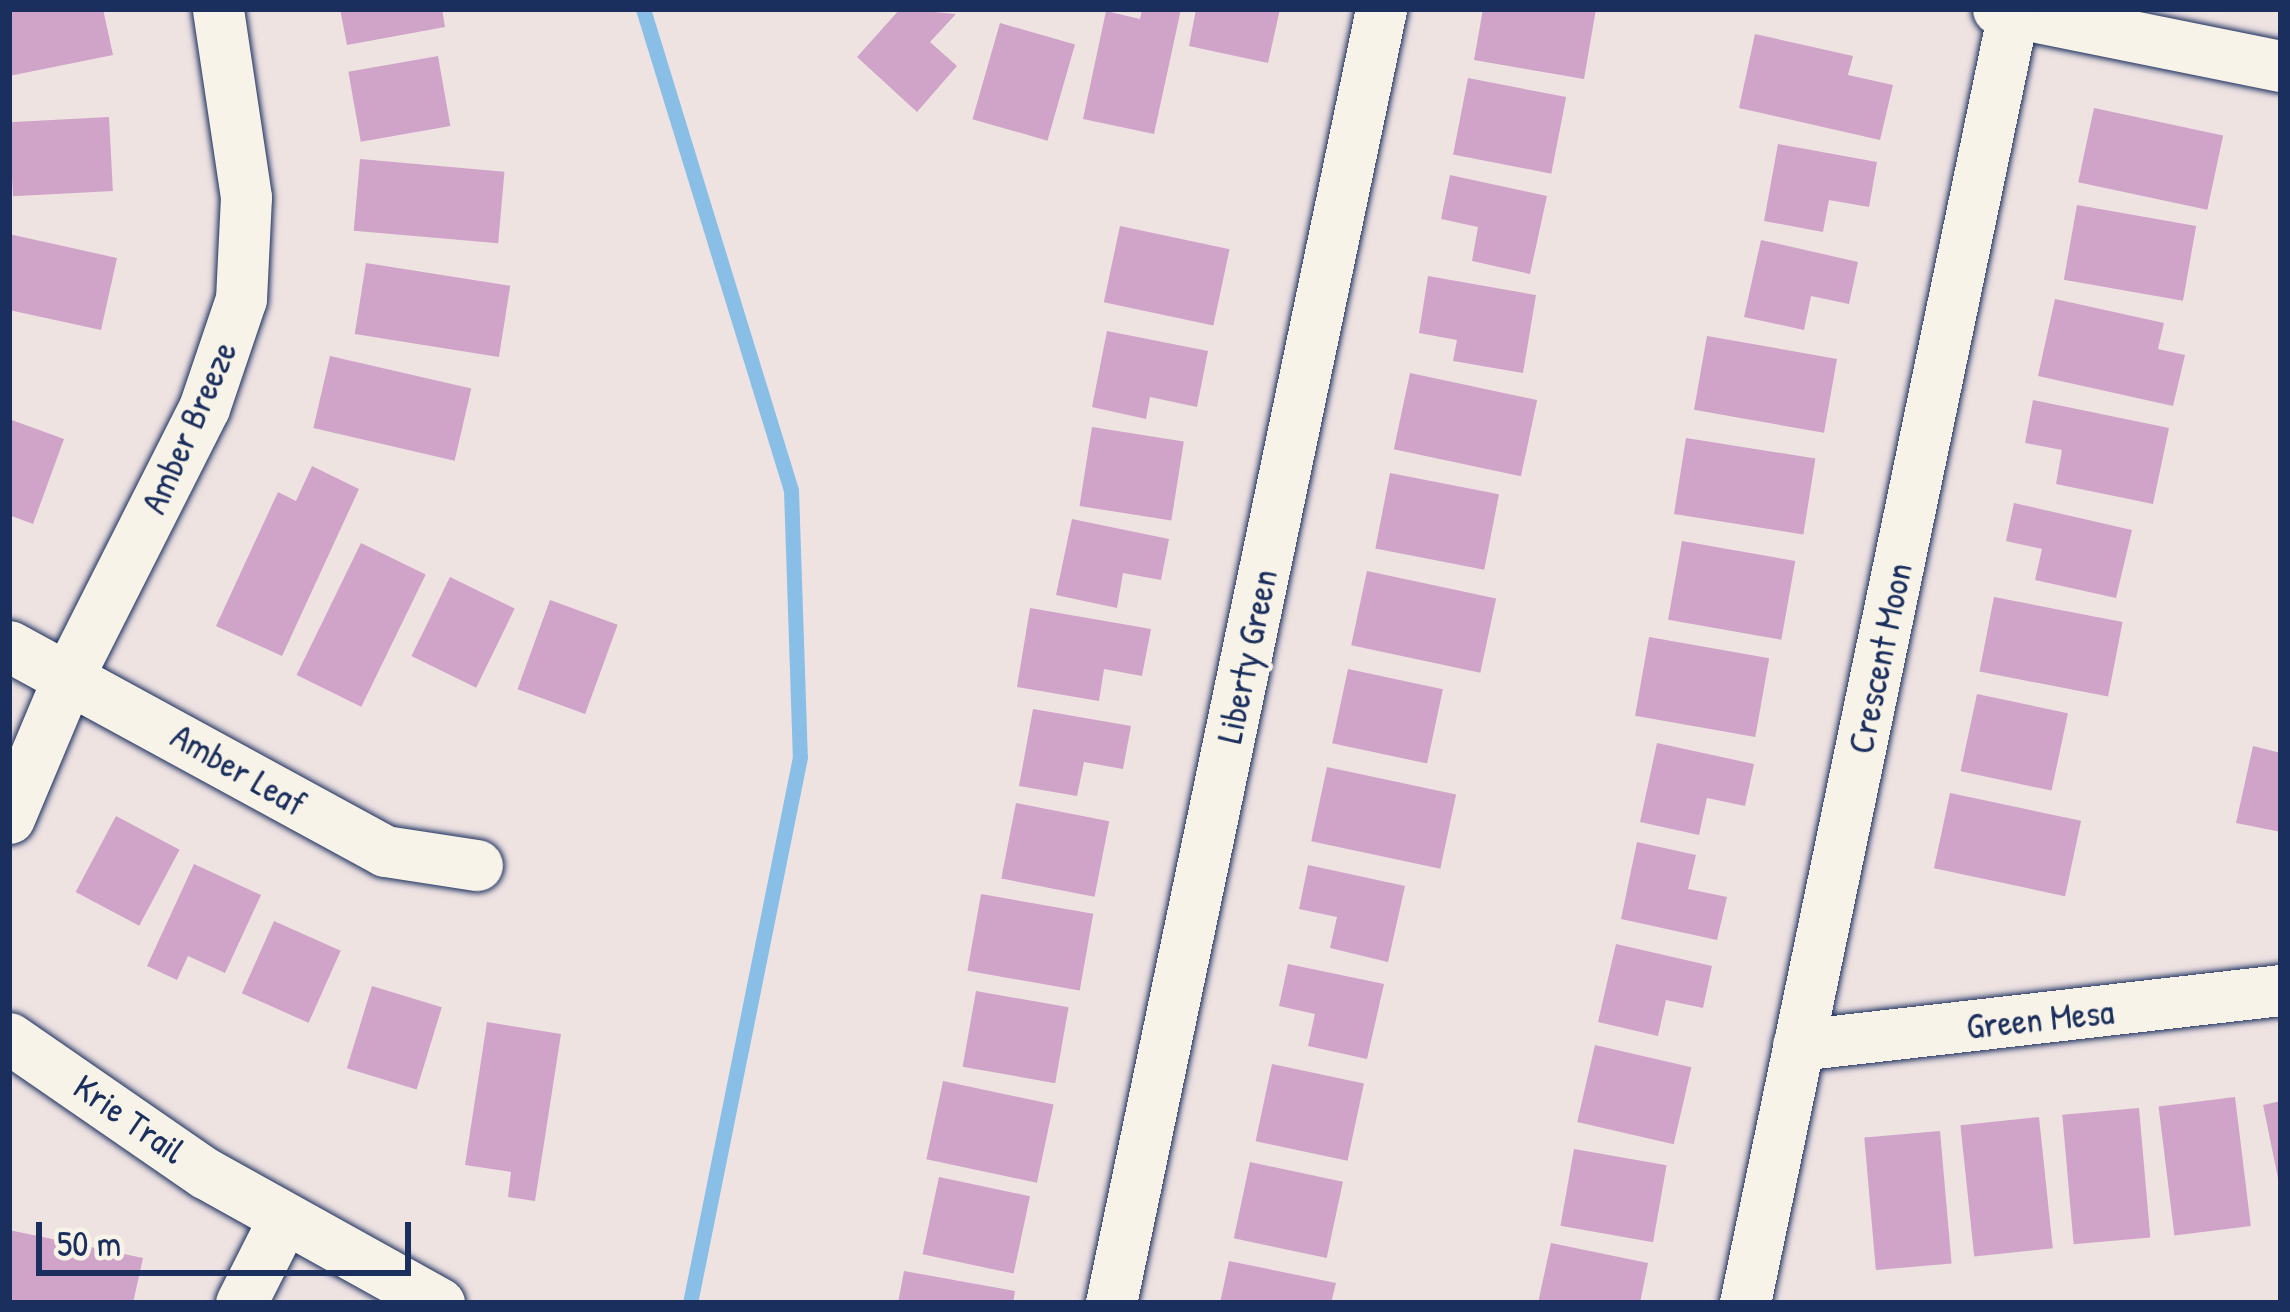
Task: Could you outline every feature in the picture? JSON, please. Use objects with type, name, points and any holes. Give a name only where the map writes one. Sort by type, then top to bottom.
[{"type":"street","name":"Amber Breeze","points":[[9,818],[70,673],[204,408],[241,299],[246,197],[218,9]]},
{"type":"street","name":"Liberty Green","points":[[1111,1303],[1381,9]]},
{"type":"street","points":[[2005,10],[2281,67]]},
{"type":"street","name":"Crescent Moon","points":[[1745,1303],[2005,10]]},
{"type":"street","name":"Amber Leaf","points":[[9,646],[70,673],[385,851],[477,865]]},
{"type":"street","name":"Green Mesa","points":[[1798,1045],[2281,990]]},
{"type":"street","name":"Krie Trail","points":[[9,1038],[283,1220],[439,1303]]},
{"type":"street","points":[[241,1303],[283,1220]]},
{"type":"building","points":[[9,9],[103,9],[113,55],[9,76]]},
{"type":"building","points":[[340,9],[442,9],[445,27],[347,45]]},
{"type":"building","points":[[900,9],[956,14],[930,42],[957,66],[917,112],[857,57]]},
{"type":"building","points":[[1142,9],[1181,9],[1154,134],[1083,119],[1106,11],[1140,19]]},
{"type":"building","points":[[1196,9],[1280,9],[1268,63],[1189,46]]},
{"type":"building","points":[[1483,9],[1596,9],[1584,79],[1474,60]]},
{"type":"building","points":[[1000,23],[1075,44],[1047,141],[972,119]]},
{"type":"building","points":[[1755,34],[1853,56],[1848,75],[1893,85],[1880,140],[1739,108]]},
{"type":"building","points":[[438,56],[450,126],[361,142],[348,72]]},
{"type":"building","points":[[1468,78],[1566,97],[1551,174],[1453,155]]},
{"type":"building","points":[[2094,108],[2223,135],[2207,210],[2078,182]]},
{"type":"building","points":[[109,117],[113,191],[13,196],[9,122]]},
{"type":"building","points":[[1778,144],[1877,162],[1869,207],[1829,200],[1823,232],[1764,221]]},
{"type":"building","points":[[360,159],[504,172],[498,243],[354,231]]},
{"type":"building","points":[[1450,175],[1547,196],[1530,274],[1472,261],[1478,227],[1441,219]]},
{"type":"building","points":[[2077,205],[2196,226],[2183,301],[2064,280]]},
{"type":"building","points":[[1120,226],[1230,249],[1213,326],[1104,302]]},
{"type":"building","points":[[9,234],[117,258],[101,330],[9,310]]},
{"type":"building","points":[[1761,240],[1858,262],[1849,304],[1811,296],[1804,330],[1744,317]]},
{"type":"building","points":[[366,263],[510,286],[499,357],[355,334]]},
{"type":"building","points":[[1428,276],[1536,295],[1523,373],[1453,361],[1457,340],[1419,333]]},
{"type":"building","points":[[2055,299],[2164,323],[2158,349],[2185,355],[2173,406],[2038,376]]},
{"type":"building","points":[[1107,331],[1208,351],[1197,407],[1150,397],[1146,419],[1092,407]]},
{"type":"building","points":[[1707,336],[1837,359],[1824,433],[1694,410]]},
{"type":"building","points":[[330,356],[471,389],[455,461],[313,428]]},
{"type":"building","points":[[1410,373],[1537,400],[1521,476],[1394,449]]},
{"type":"building","points":[[2033,400],[2169,428],[2153,504],[2056,484],[2062,450],[2025,443]]},
{"type":"building","points":[[9,419],[64,439],[33,524],[9,515]]},
{"type":"building","points":[[1092,427],[1184,442],[1171,521],[1079,506]]},
{"type":"building","points":[[1686,438],[1815,458],[1803,535],[1674,514]]},
{"type":"building","points":[[312,466],[359,489],[282,656],[216,626],[278,492],[296,501]]},
{"type":"building","points":[[1390,473],[1499,494],[1484,570],[1375,549]]},
{"type":"building","points":[[2014,503],[2132,530],[2116,598],[2035,580],[2042,549],[2006,541]]},
{"type":"building","points":[[1072,519],[1169,539],[1161,580],[1123,573],[1117,608],[1056,595]]},
{"type":"building","points":[[1682,541],[1795,561],[1781,640],[1668,620]]},
{"type":"building","points":[[361,543],[426,575],[361,707],[297,675]]},
{"type":"building","points":[[1367,571],[1496,598],[1480,673],[1351,645]]},
{"type":"building","points":[[450,577],[515,609],[476,688],[411,656]]},
{"type":"building","points":[[1994,597],[2123,622],[2108,697],[1979,672]]},
{"type":"building","points":[[550,600],[618,625],[585,714],[518,689]]},
{"type":"building","points":[[1030,608],[1151,629],[1142,676],[1104,669],[1099,701],[1017,687]]},
{"type":"building","points":[[1649,637],[1769,658],[1755,737],[1635,716]]},
{"type":"building","points":[[1348,669],[1443,689],[1427,764],[1332,743]]},
{"type":"building","points":[[1977,694],[2068,713],[2052,791],[1961,771]]},
{"type":"building","points":[[1033,709],[1131,726],[1123,769],[1084,762],[1077,796],[1019,786]]},
{"type":"building","points":[[1657,743],[1754,764],[1745,806],[1707,798],[1699,835],[1640,822]]},
{"type":"building","points":[[2253,746],[2281,753],[2281,832],[2236,823]]},
{"type":"building","points":[[1327,767],[1456,794],[1440,869],[1311,841]]},
{"type":"building","points":[[1950,793],[2081,821],[2065,896],[1934,868]]},
{"type":"building","points":[[1016,803],[1109,821],[1095,897],[1001,879]]},
{"type":"building","points":[[116,816],[180,850],[139,926],[76,892]]},
{"type":"building","points":[[1637,842],[1696,855],[1688,889],[1727,897],[1717,940],[1621,919]]},
{"type":"building","points":[[194,864],[261,895],[225,973],[188,956],[177,980],[147,966]]},
{"type":"building","points":[[1308,865],[1405,886],[1388,962],[1330,948],[1337,917],[1299,909]]},
{"type":"building","points":[[981,894],[1093,914],[1080,991],[967,971]]},
{"type":"building","points":[[274,921],[341,951],[309,1023],[242,993]]},
{"type":"building","points":[[1616,944],[1712,966],[1703,1008],[1666,1000],[1658,1036],[1598,1022]]},
{"type":"building","points":[[1288,964],[1384,984],[1367,1059],[1308,1046],[1315,1014],[1279,1006]]},
{"type":"building","points":[[372,986],[442,1007],[417,1090],[347,1068]]},
{"type":"building","points":[[976,991],[1069,1007],[1055,1083],[963,1067]]},
{"type":"building","points":[[487,1022],[561,1034],[535,1201],[508,1197],[511,1172],[465,1165]]},
{"type":"building","points":[[1595,1045],[1691,1067],[1674,1144],[1577,1122]]},
{"type":"building","points":[[1272,1064],[1364,1084],[1348,1161],[1256,1141]]},
{"type":"building","points":[[943,1081],[1054,1104],[1037,1183],[926,1159]]},
{"type":"building","points":[[2235,1097],[2251,1226],[2174,1235],[2159,1106]]},
{"type":"building","points":[[2281,1101],[2281,1183],[2279,1183],[2263,1105]]},
{"type":"building","points":[[2139,1108],[2150,1238],[2074,1244],[2062,1115]]},
{"type":"building","points":[[2039,1117],[2053,1248],[1974,1257],[1960,1125]]},
{"type":"building","points":[[1940,1131],[1952,1263],[1876,1270],[1864,1138]]},
{"type":"building","points":[[1574,1149],[1667,1165],[1653,1242],[1560,1226]]},
{"type":"building","points":[[1250,1162],[1343,1182],[1327,1258],[1234,1238]]},
{"type":"building","points":[[939,1177],[1030,1196],[1014,1274],[923,1254]]},
{"type":"building","points":[[9,1230],[143,1258],[133,1303],[9,1303]]},
{"type":"building","points":[[1551,1243],[1648,1263],[1640,1303],[1538,1303]]},
{"type":"building","points":[[1229,1261],[1336,1283],[1331,1303],[1220,1303]]},
{"type":"building","points":[[904,1271],[1015,1291],[1013,1303],[898,1303]]},
{"type":"waterway","points":[[643,9],[791,490],[800,757],[690,1303]]}]
